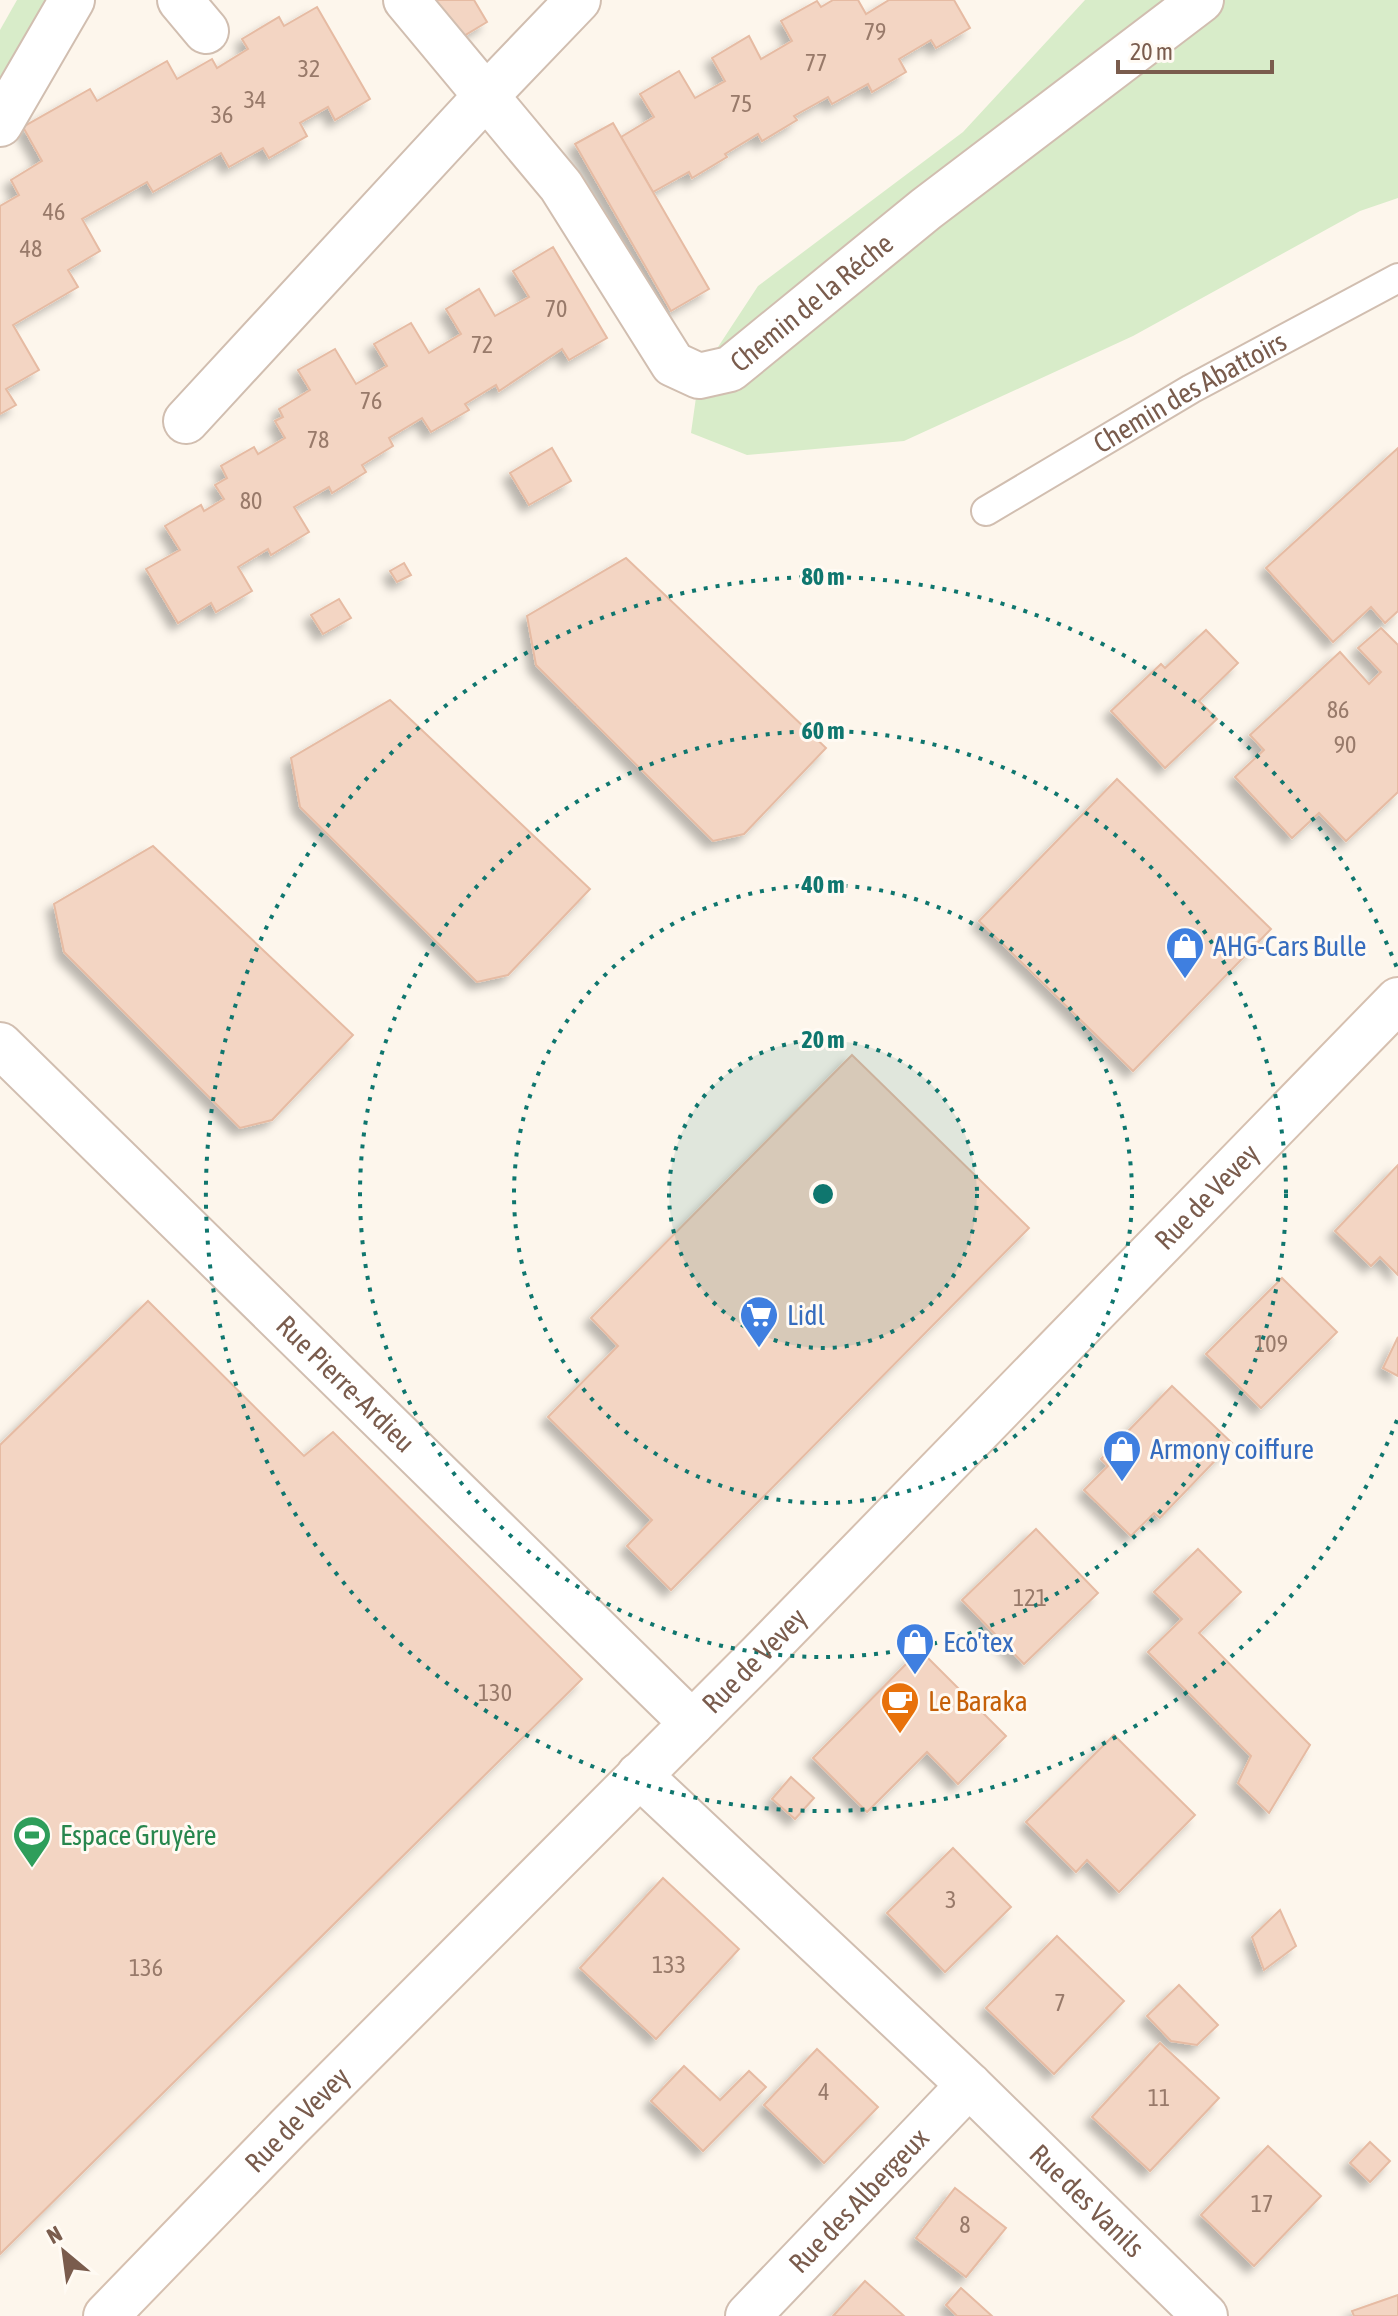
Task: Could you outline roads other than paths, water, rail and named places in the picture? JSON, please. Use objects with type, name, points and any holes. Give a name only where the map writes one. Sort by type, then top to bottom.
[{"type":"street","points":[[0,124],[72,0]]},
{"type":"street","name":"Chemin de la Réche","points":[[406,0],[561,186],[673,364],[699,376],[730,369],[926,209],[1201,0]]},
{"type":"street","points":[[186,421],[578,0]]},
{"type":"street","name":"Rue de Vevey","points":[[106,2316],[289,2127],[692,1723],[1398,1000]]},
{"type":"street","name":"Rue Pierre-Ardieu","points":[[0,1045],[692,1723]]},
{"type":"street","name":"Rue des Vanils","points":[[639,1775],[969,2085],[1205,2316]]},
{"type":"street","name":"Rue des Albergeux","points":[[748,2316],[969,2085]]},
{"type":"lane","name":"Chemin des Abattoirs","points":[[986,511],[1191,389],[1398,278]]},
{"type":"place","name":"AHG-Cars Bulle","points":[[1185,980]]},
{"type":"place","name":"Lidl","points":[[759,1349]]},
{"type":"place","name":"Armony coiffure","points":[[1122,1483]]},
{"type":"place","name":"Eco'tex","points":[[915,1676]]},
{"type":"place","name":"Le Baraka","points":[[900,1735]]},
{"type":"place","name":"Espace Gruyère","points":[[32,1869]]}]
